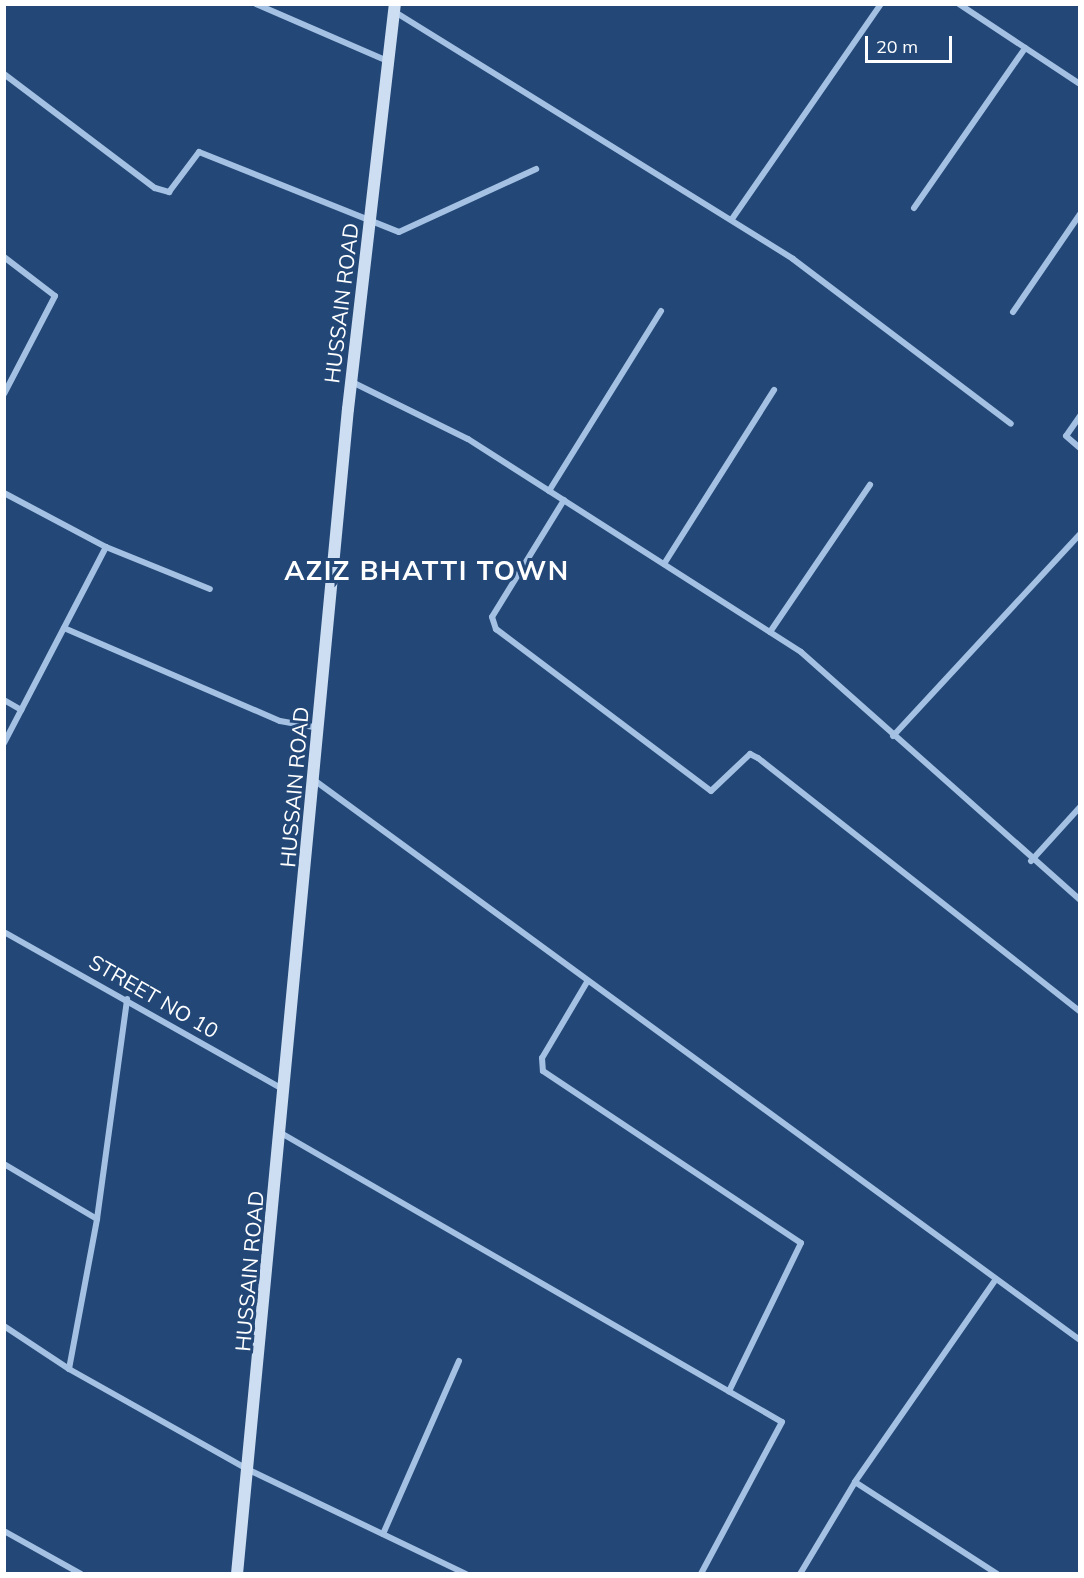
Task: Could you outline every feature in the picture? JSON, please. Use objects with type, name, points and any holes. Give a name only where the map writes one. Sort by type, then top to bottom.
[{"type":"street","points":[[256,4],[389,62]]},
{"type":"street","points":[[732,219],[881,4]]},
{"type":"street","points":[[959,4],[1080,84]]},
{"type":"street","points":[[395,8],[732,219],[1011,424]]},
{"type":"street","name":"HUSSAIN ROAD","points":[[237,1574],[249,1470],[352,382],[395,8]]},
{"type":"street","points":[[914,208],[1025,48]]},
{"type":"street","points":[[4,74],[155,188],[169,192],[177,186],[188,161],[199,152],[370,222],[407,230],[536,169]]},
{"type":"street","points":[[1013,312],[1080,214]]},
{"type":"street","points":[[4,257],[55,296],[4,394]]},
{"type":"street","points":[[549,491],[661,311]]},
{"type":"street","points":[[352,382],[468,439],[801,651],[1031,861],[1080,900]]},
{"type":"street","points":[[664,564],[774,390]]},
{"type":"street","points":[[1080,416],[1066,436],[1080,448]]},
{"type":"street","points":[[770,632],[870,485]]},
{"type":"street","points":[[4,493],[106,547],[210,589]]},
{"type":"street","points":[[564,500],[492,616],[489,622],[496,629],[711,791],[750,754],[758,758],[1080,1011]]},
{"type":"street","points":[[893,736],[1080,534]]},
{"type":"street","points":[[4,743],[106,547]]},
{"type":"street","points":[[64,628],[280,721],[319,728]]},
{"type":"street","points":[[4,700],[21,710]]},
{"type":"street","points":[[314,780],[587,982],[1080,1340]]},
{"type":"street","points":[[1031,861],[1080,807]]},
{"type":"street","name":"STREET NO 10","points":[[4,932],[127,999],[285,1091]]},
{"type":"street","points":[[587,982],[542,1058],[543,1071],[801,1244],[729,1391]]},
{"type":"street","points":[[69,1369],[97,1219],[127,999]]},
{"type":"street","points":[[281,1133],[782,1422],[702,1572],[710,1574]]},
{"type":"street","points":[[4,1164],[97,1219]]},
{"type":"street","points":[[800,1574],[855,1482],[996,1280]]},
{"type":"street","points":[[4,1326],[69,1369],[249,1470],[466,1574]]},
{"type":"street","points":[[383,1534],[459,1360]]},
{"type":"street","points":[[855,1482],[997,1574]]},
{"type":"street","points":[[4,1531],[81,1574]]},
{"type":"district","name":"AZIZ BHATTI TOWN","points":[[427,571]]}]
